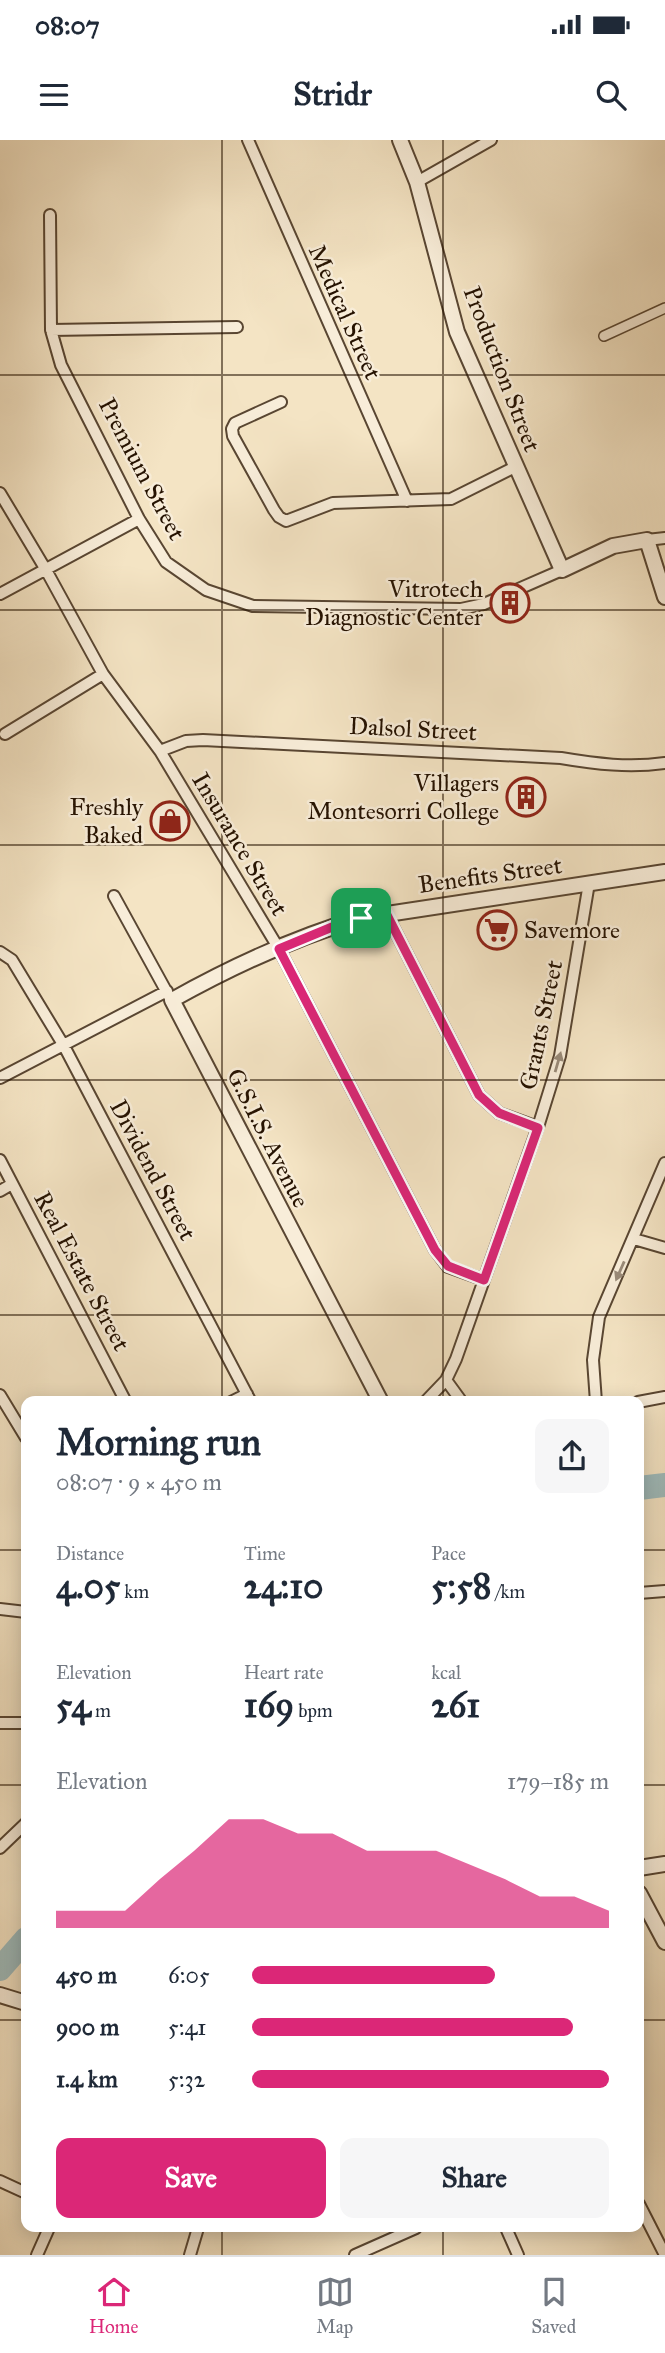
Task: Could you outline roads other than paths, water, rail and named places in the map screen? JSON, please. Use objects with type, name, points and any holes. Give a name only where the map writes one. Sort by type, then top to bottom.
[{"type":"street","name":"Medical Street","points":[[248,140],[407,501]]},
{"type":"street","name":"Production Street","points":[[400,140],[417,182],[457,332],[562,570]]},
{"type":"street","points":[[417,182],[491,140]]},
{"type":"street","name":"Premium Street","points":[[50,215],[51,330],[61,365],[139,519],[166,562],[206,590],[253,606],[473,608],[613,546],[665,538]]},
{"type":"street","points":[[604,336],[665,308]]},
{"type":"street","points":[[51,330],[237,327]]},
{"type":"street","points":[[281,402],[235,423],[232,429],[233,436],[279,517],[286,521],[333,503],[451,499],[515,467]]},
{"type":"street","name":"Insurance Street","points":[[0,493],[103,674],[160,751],[279,949],[435,1250],[448,1266],[484,1280]]},
{"type":"street","points":[[0,594],[139,519]]},
{"type":"street","points":[[647,540],[665,597]]},
{"type":"street","points":[[5,734],[103,674]]},
{"type":"street","name":"Dalsol Street","points":[[160,751],[186,741],[203,740],[561,758],[607,765],[665,763]]},
{"type":"street","name":"Benefits Street","points":[[0,1078],[169,996],[337,925],[386,913],[665,872]]},
{"type":"street","name":"Grants Street","points":[[431,1396],[446,1380],[538,1128],[566,1034],[589,883]]},
{"type":"street","name":"G.S.I.S. Avenue","points":[[114,896],[378,1396]]},
{"type":"street","points":[[386,913],[479,1095],[499,1113],[538,1128]]},
{"type":"street","name":"Dividend Street","points":[[0,952],[12,960],[64,1045],[248,1396]]},
{"type":"street","name":"Real Estate Street","points":[[0,1160],[123,1396]]},
{"type":"street","points":[[596,1396],[593,1360],[599,1317],[665,1163]]},
{"type":"street","points":[[0,1191],[12,1184]]},
{"type":"street","points":[[634,1239],[665,1248]]},
{"type":"street","points":[[446,1380],[458,1396]]},
{"type":"street","points":[[0,1395],[21,1430]]},
{"type":"street","points":[[644,1401],[665,1397]]},
{"type":"street","points":[[644,1593],[665,1591]]},
{"type":"street","points":[[0,1609],[21,1611]]},
{"type":"street","points":[[0,1723],[21,1723]]},
{"type":"street","points":[[0,1848],[21,1828]]},
{"type":"street","points":[[644,1867],[665,1864]]},
{"type":"street","points":[[644,1902],[665,1942]]},
{"type":"street","points":[[1,1996],[21,2002]]},
{"type":"street","points":[[0,2181],[21,2191]]},
{"type":"street","points":[[644,2214],[665,2255]]},
{"type":"street","points":[[46,2232],[38,2252],[51,2255]]},
{"type":"street","points":[[190,2255],[197,2232]]},
{"type":"street","points":[[355,2255],[407,2232]]},
{"type":"street","points":[[508,2232],[518,2255]]},
{"type":"waterway","points":[[644,1487],[665,1485]]},
{"type":"waterway","points":[[0,1969],[21,1945]]},
{"type":"place","name":"Vitrotech Diagnostic Center","points":[[510,603]]},
{"type":"place","name":"Villagers Montesorri College","points":[[526,797]]},
{"type":"place","name":"Freshly Baked","points":[[170,821]]},
{"type":"place","name":"Savemore","points":[[497,930]]}]
